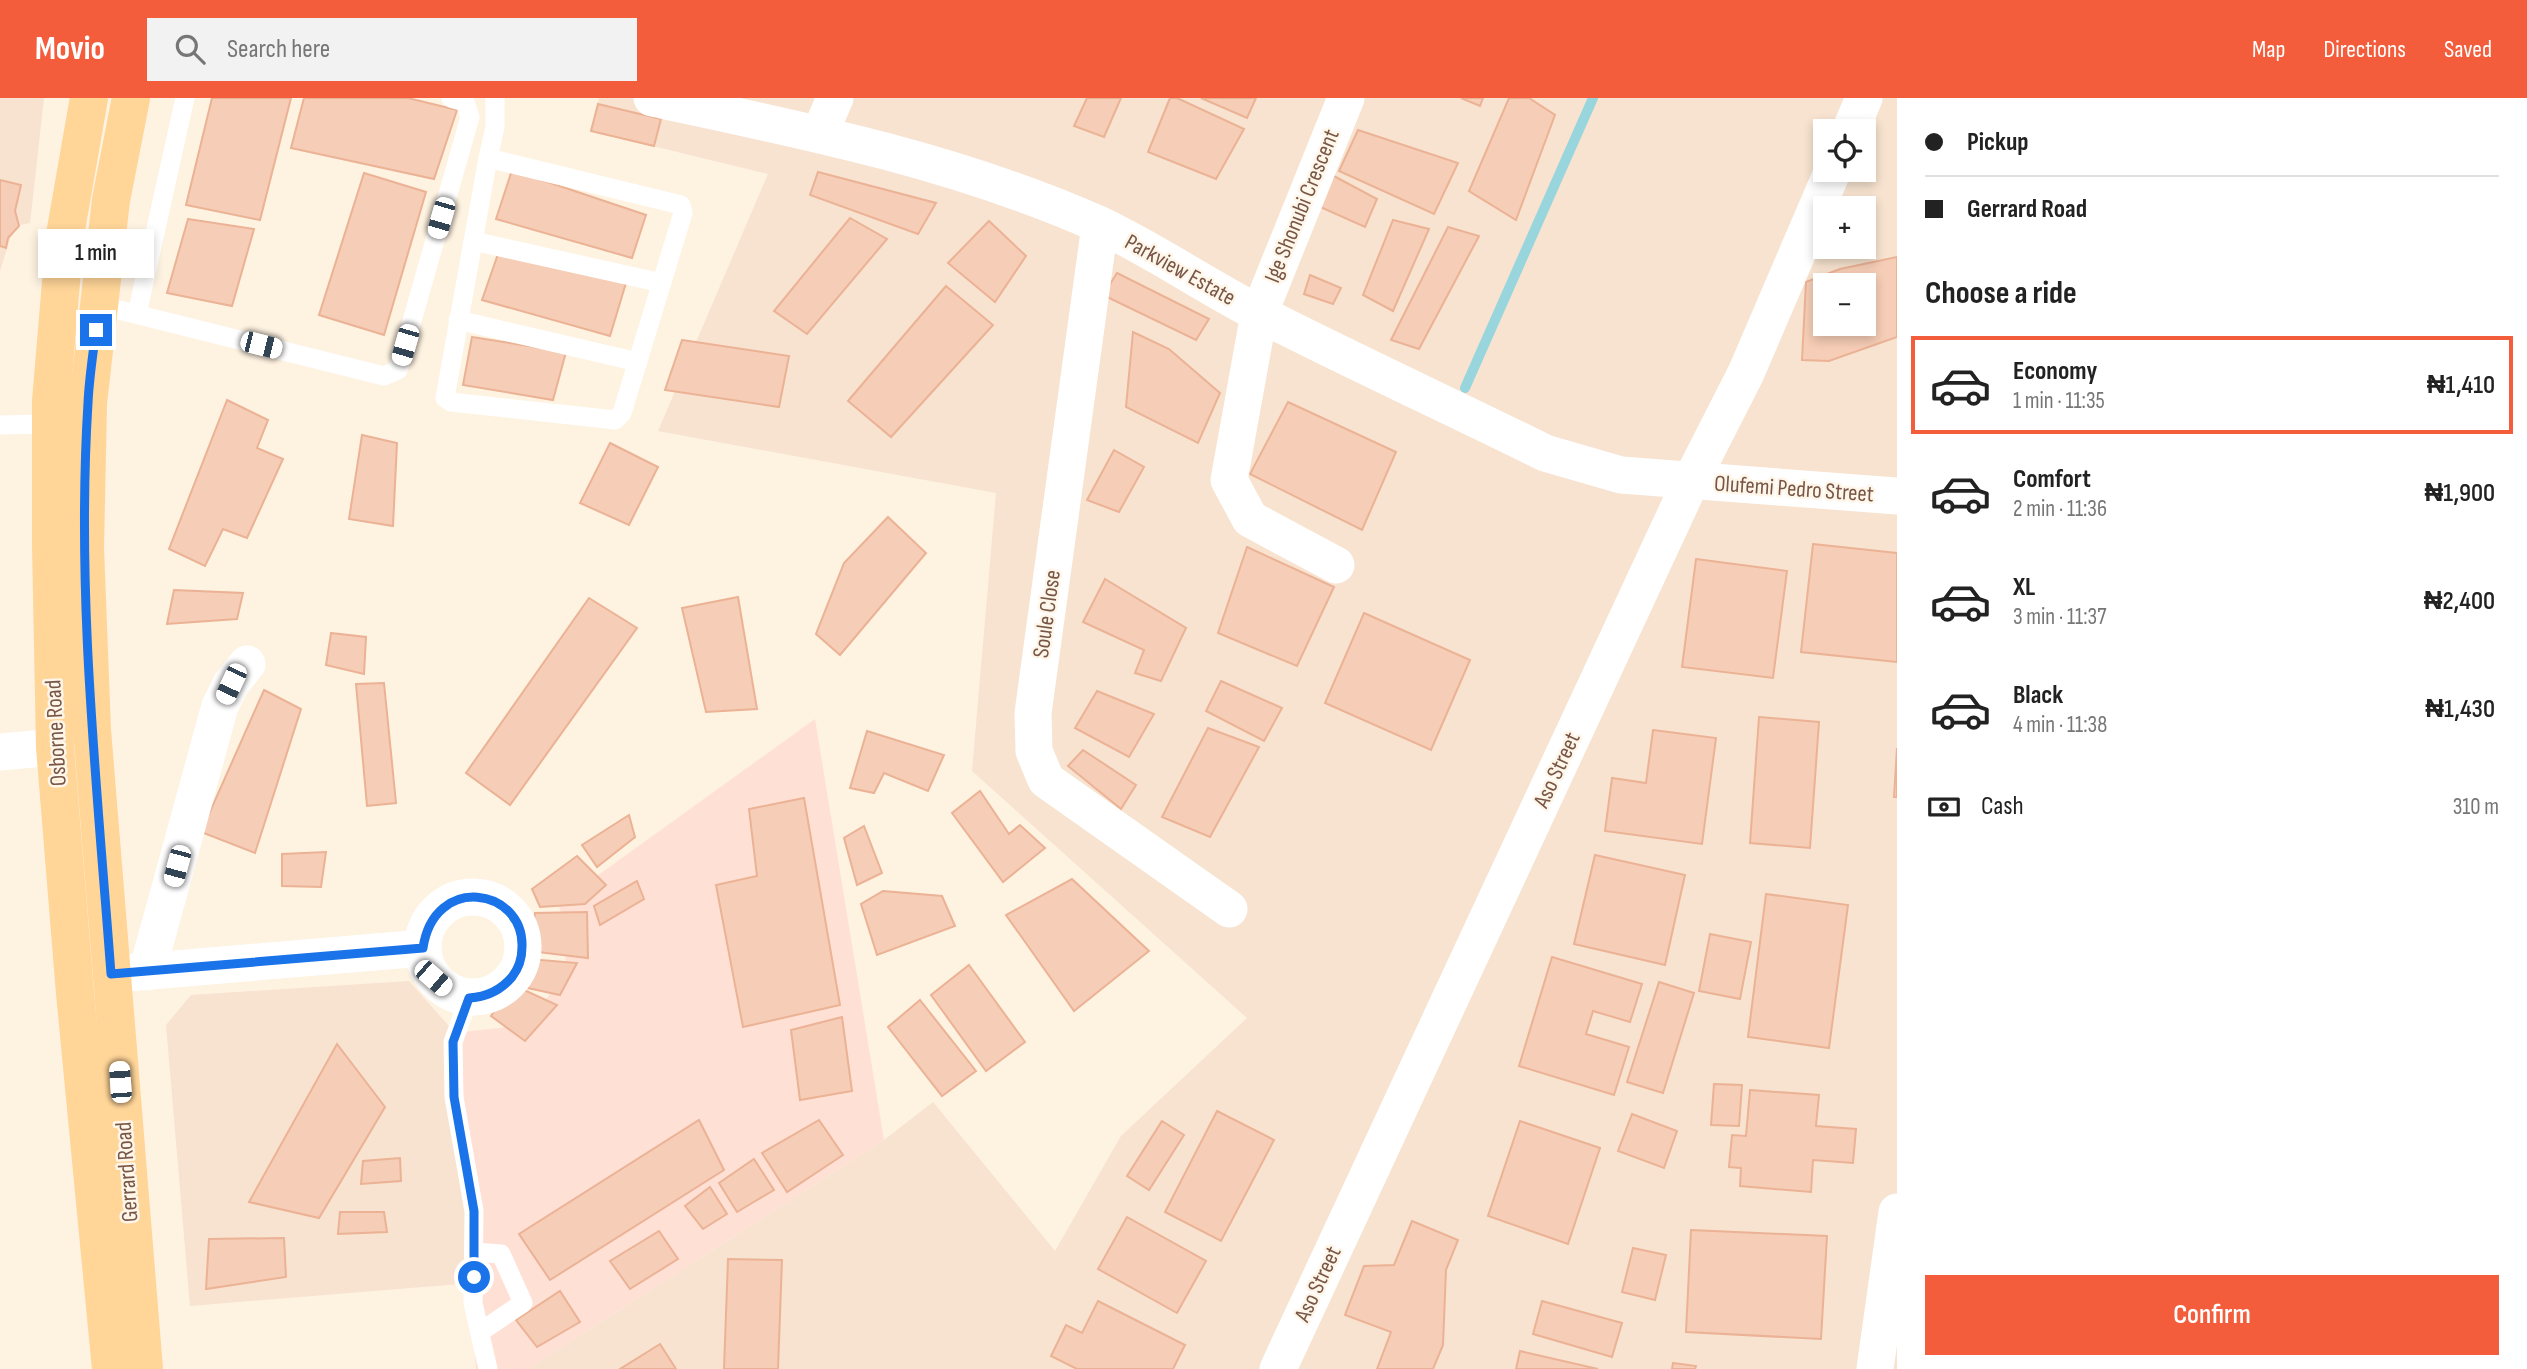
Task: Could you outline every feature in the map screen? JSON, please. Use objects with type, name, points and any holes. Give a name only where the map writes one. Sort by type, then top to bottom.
[{"type":"main road","name":"Osborne Road","points":[[89,98],[65,235],[51,401],[51,544],[55,747],[75,993],[111,1369]]},
{"type":"main road","name":"Gerrard Road","points":[[131,98],[111,200],[88,403],[85,548],[92,730],[129,973],[145,1369]]},
{"type":"street","name":"Parkview Estate","points":[[652,98],[820,133],[964,173],[1100,225],[1259,314],[1545,453],[1621,475],[1691,481]]},
{"type":"street","points":[[820,133],[835,98]]},
{"type":"street","name":"Ige Shonubi Crescent","points":[[1336,565],[1250,519],[1228,480],[1259,314],[1346,98]]},
{"type":"street","points":[[1855,119],[1864,98]]},
{"type":"street","name":"Aso Street","points":[[1278,1369],[1691,481],[1746,373],[1828,182]]},
{"type":"street","name":"Soule Close","points":[[1100,225],[1033,713],[1034,751],[1046,780],[1229,909]]},
{"type":"street","name":"Olufemi Pedro Street","points":[[1691,481],[1897,496]]},
{"type":"street","points":[[247,664],[231,684],[220,706],[129,973],[423,948]]},
{"type":"street","points":[[0,752],[55,747]]},
{"type":"street","points":[[477,897],[493,901],[507,910],[517,923],[522,939],[522,956],[517,971],[506,984],[492,993],[469,998],[446,989],[433,978],[426,964],[423,948],[425,932],[433,916],[445,905],[460,898],[477,897]]},
{"type":"street","points":[[1875,1369],[1897,1212]]},
{"type":"lane","points":[[137,314],[185,98]]},
{"type":"lane","points":[[99,305],[384,376],[398,370],[470,117],[466,102],[451,98]]},
{"type":"lane","points":[[488,158],[681,205],[683,213],[638,362],[622,413],[615,420],[451,402],[445,398],[458,320],[488,158],[495,127],[495,98]]},
{"type":"lane","points":[[473,241],[662,283]]},
{"type":"lane","points":[[458,320],[638,362]]},
{"type":"lane","points":[[0,425],[51,424]]},
{"type":"lane","points":[[469,998],[453,1042],[454,1097],[474,1211],[474,1303],[488,1369]]},
{"type":"lane","points":[[474,1252],[501,1254],[523,1303],[480,1332]]},
{"type":"shaded area","points":[[0,98],[44,98],[30,223],[14,226],[0,271]]},
{"type":"shaded area","points":[[599,98],[1897,98],[1897,1369],[528,1369],[884,1140],[933,1102],[1055,1251],[1121,1136],[1247,1018],[972,771],[996,493],[658,431],[768,174],[591,131]]},
{"type":"shaded area","points":[[815,719],[884,1140],[528,1369],[476,1369],[455,1033],[517,1026],[543,1004],[559,981],[565,965],[567,929],[558,904]]},
{"type":"shaded area","points":[[409,981],[455,1033],[472,1283],[190,1306],[166,1025],[191,995]]},
{"type":"building","points":[[212,98],[291,98],[260,220],[186,205]]},
{"type":"building","points":[[304,98],[408,98],[457,110],[434,179],[291,148]]},
{"type":"building","points":[[1087,98],[1121,98],[1104,137],[1074,126]]},
{"type":"building","points":[[1170,98],[1177,98],[1244,129],[1216,179],[1148,152]]},
{"type":"building","points":[[1201,98],[1256,98],[1247,118]]},
{"type":"building","points":[[1461,98],[1483,98],[1480,106]]},
{"type":"building","points":[[1509,98],[1529,98],[1555,115],[1516,220],[1469,191]]},
{"type":"building","points":[[598,104],[661,119],[654,146],[591,131]]},
{"type":"building","points":[[1358,130],[1458,163],[1434,214],[1339,171]]},
{"type":"building","points":[[512,170],[646,215],[632,258],[496,219]]},
{"type":"building","points":[[818,172],[936,203],[918,234],[810,195]]},
{"type":"building","points":[[364,173],[426,192],[384,335],[319,315]]},
{"type":"building","points":[[1330,174],[1377,199],[1365,227],[1318,206]]},
{"type":"building","points":[[0,180],[21,185],[15,211],[19,226],[8,238],[6,248],[0,246]]},
{"type":"building","points":[[850,218],[887,239],[807,334],[774,311]]},
{"type":"building","points":[[188,219],[254,229],[232,306],[167,293]]},
{"type":"building","points":[[1393,220],[1429,229],[1393,311],[1363,295]]},
{"type":"building","points":[[989,221],[1026,256],[995,302],[948,263]]},
{"type":"building","points":[[1448,227],[1479,236],[1419,349],[1391,340]]},
{"type":"building","points":[[499,251],[626,283],[610,336],[482,300]]},
{"type":"building","points":[[1897,257],[1897,337],[1829,361],[1802,360],[1806,282],[1813,279],[1813,336],[1876,336],[1876,273],[1830,273]]},
{"type":"building","points":[[1117,273],[1209,319],[1196,340],[1103,295]]},
{"type":"building","points":[[1310,275],[1341,288],[1333,304],[1304,294]]},
{"type":"building","points":[[946,286],[993,325],[891,437],[848,401]]},
{"type":"building","points":[[1133,332],[1169,349],[1220,393],[1198,443],[1126,407]]},
{"type":"building","points":[[472,337],[566,352],[553,400],[463,385]]},
{"type":"building","points":[[682,340],[789,356],[779,407],[665,390]]},
{"type":"building","points":[[227,400],[268,420],[257,448],[283,459],[247,538],[223,529],[205,566],[169,549]]},
{"type":"building","points":[[1288,402],[1396,452],[1362,530],[1250,474]]},
{"type":"building","points":[[362,435],[397,443],[393,526],[349,519]]},
{"type":"building","points":[[610,443],[658,467],[629,525],[580,503]]},
{"type":"building","points":[[1114,450],[1144,467],[1119,512],[1087,500]]},
{"type":"building","points":[[888,517],[926,553],[840,655],[816,634],[844,563]]},
{"type":"building","points":[[1813,544],[1897,553],[1897,662],[1801,652]]},
{"type":"building","points":[[1247,547],[1334,587],[1297,666],[1218,633]]},
{"type":"building","points":[[1696,559],[1787,571],[1773,678],[1682,667]]},
{"type":"building","points":[[1105,579],[1186,628],[1161,681],[1135,673],[1144,650],[1083,622]]},
{"type":"building","points":[[174,590],[243,593],[237,619],[167,624]]},
{"type":"building","points":[[738,597],[757,709],[706,712],[682,608]]},
{"type":"building","points":[[589,598],[637,628],[510,805],[466,773]]},
{"type":"building","points":[[1364,613],[1470,660],[1431,750],[1325,703]]},
{"type":"building","points":[[331,633],[366,637],[364,674],[326,665]]},
{"type":"building","points":[[1221,681],[1282,708],[1264,741],[1206,711]]},
{"type":"building","points":[[384,683],[396,803],[367,806],[356,684]]},
{"type":"building","points":[[264,690],[301,709],[255,853],[201,832]]},
{"type":"building","points":[[1097,691],[1154,714],[1129,757],[1075,728]]},
{"type":"building","points":[[1759,717],[1819,722],[1810,848],[1750,843]]},
{"type":"building","points":[[1208,728],[1259,747],[1210,837],[1162,817]]},
{"type":"building","points":[[1653,730],[1716,738],[1702,844],[1605,831],[1612,778],[1646,783]]},
{"type":"building","points":[[867,731],[944,755],[928,791],[884,773],[874,793],[850,788]]},
{"type":"building","points":[[1897,748],[1897,797],[1894,797]]},
{"type":"building","points":[[1083,750],[1136,785],[1121,809],[1068,766]]},
{"type":"building","points":[[980,791],[1009,834],[1020,825],[1045,848],[1003,882],[952,813]]},
{"type":"building","points":[[804,798],[840,1005],[743,1027],[716,885],[757,876],[749,809]]},
{"type":"building","points":[[629,815],[635,837],[597,867],[582,845]]},
{"type":"building","points":[[864,826],[882,873],[857,885],[844,838]]},
{"type":"building","points":[[326,852],[321,887],[282,886],[282,854]]},
{"type":"building","points":[[1595,855],[1685,875],[1665,965],[1574,944]]},
{"type":"building","points":[[577,856],[606,885],[585,904],[540,907],[532,889]]},
{"type":"building","points":[[1072,879],[1149,951],[1074,1011],[1006,915]]},
{"type":"building","points":[[637,881],[644,899],[600,925],[594,906]]},
{"type":"building","points":[[883,891],[942,896],[955,926],[877,955],[861,904]]},
{"type":"building","points":[[1766,894],[1848,905],[1829,1048],[1748,1037]]},
{"type":"building","points":[[587,912],[588,958],[529,951],[535,913]]},
{"type":"building","points":[[1710,934],[1751,942],[1740,999],[1699,991]]},
{"type":"building","points":[[1552,957],[1642,984],[1630,1022],[1593,1011],[1586,1034],[1629,1047],[1614,1095],[1519,1066]]},
{"type":"building","points":[[529,959],[577,963],[560,995],[514,985]]},
{"type":"building","points":[[969,965],[1025,1042],[986,1071],[931,995]]},
{"type":"building","points":[[1659,982],[1694,993],[1663,1093],[1627,1082]]},
{"type":"building","points":[[511,984],[557,1005],[525,1041],[491,1016]]},
{"type":"building","points":[[920,1000],[976,1071],[942,1096],[888,1027]]},
{"type":"building","points":[[842,1017],[852,1091],[800,1100],[791,1030]]},
{"type":"building","points":[[337,1044],[385,1107],[319,1218],[249,1202]]},
{"type":"building","points":[[1714,1084],[1742,1085],[1739,1126],[1711,1125]]},
{"type":"building","points":[[1750,1090],[1819,1095],[1816,1126],[1856,1129],[1853,1163],[1813,1160],[1811,1192],[1740,1186],[1741,1168],[1729,1167],[1732,1135],[1746,1136]]},
{"type":"building","points":[[1217,1111],[1274,1140],[1221,1241],[1165,1212]]},
{"type":"building","points":[[1632,1114],[1677,1131],[1664,1168],[1618,1151]]},
{"type":"building","points":[[699,1120],[724,1170],[550,1280],[519,1234]]},
{"type":"building","points":[[819,1120],[843,1155],[787,1192],[762,1153]]},
{"type":"building","points":[[1162,1121],[1184,1135],[1149,1190],[1127,1176]]},
{"type":"building","points":[[1520,1121],[1600,1148],[1568,1244],[1488,1216]]},
{"type":"building","points":[[400,1158],[401,1181],[361,1184],[363,1161]]},
{"type":"building","points":[[754,1159],[774,1190],[737,1212],[719,1183]]},
{"type":"building","points":[[710,1187],[727,1214],[703,1229],[685,1206]]},
{"type":"building","points":[[340,1212],[384,1212],[387,1232],[338,1234]]},
{"type":"building","points":[[1127,1217],[1206,1261],[1177,1313],[1098,1269]]},
{"type":"building","points":[[1412,1221],[1458,1240],[1446,1270],[1443,1345],[1433,1369],[1377,1369],[1391,1332],[1345,1315],[1364,1266],[1394,1265]]},
{"type":"building","points":[[1691,1230],[1827,1236],[1821,1339],[1686,1332]]},
{"type":"building","points":[[659,1231],[678,1259],[630,1289],[610,1261]]},
{"type":"building","points":[[284,1238],[286,1277],[206,1289],[209,1239]]},
{"type":"building","points":[[1633,1248],[1666,1255],[1655,1300],[1622,1292]]},
{"type":"building","points":[[728,1259],[782,1260],[778,1369],[724,1369]]},
{"type":"building","points":[[560,1291],[580,1322],[537,1347],[516,1320]]},
{"type":"building","points":[[1098,1301],[1185,1345],[1173,1369],[1077,1369],[1051,1356],[1066,1325],[1082,1333]]},
{"type":"building","points":[[1542,1301],[1622,1323],[1612,1357],[1533,1334]]},
{"type":"building","points":[[660,1344],[676,1369],[620,1369]]},
{"type":"building","points":[[1520,1351],[1598,1369],[1516,1369]]},
{"type":"building","points":[[1673,1363],[1696,1366],[1695,1369],[1672,1369]]},
{"type":"waterway","points":[[1465,388],[1593,98]]},
{"type":"route","points":[[96,330],[88,403],[85,548],[92,730],[111,974],[423,948],[425,932],[433,916],[445,905],[460,898],[477,897],[493,901],[507,910],[517,923],[522,939],[522,956],[517,971],[506,984],[492,993],[469,998],[453,1042],[454,1097],[474,1211],[474,1277]]}]
